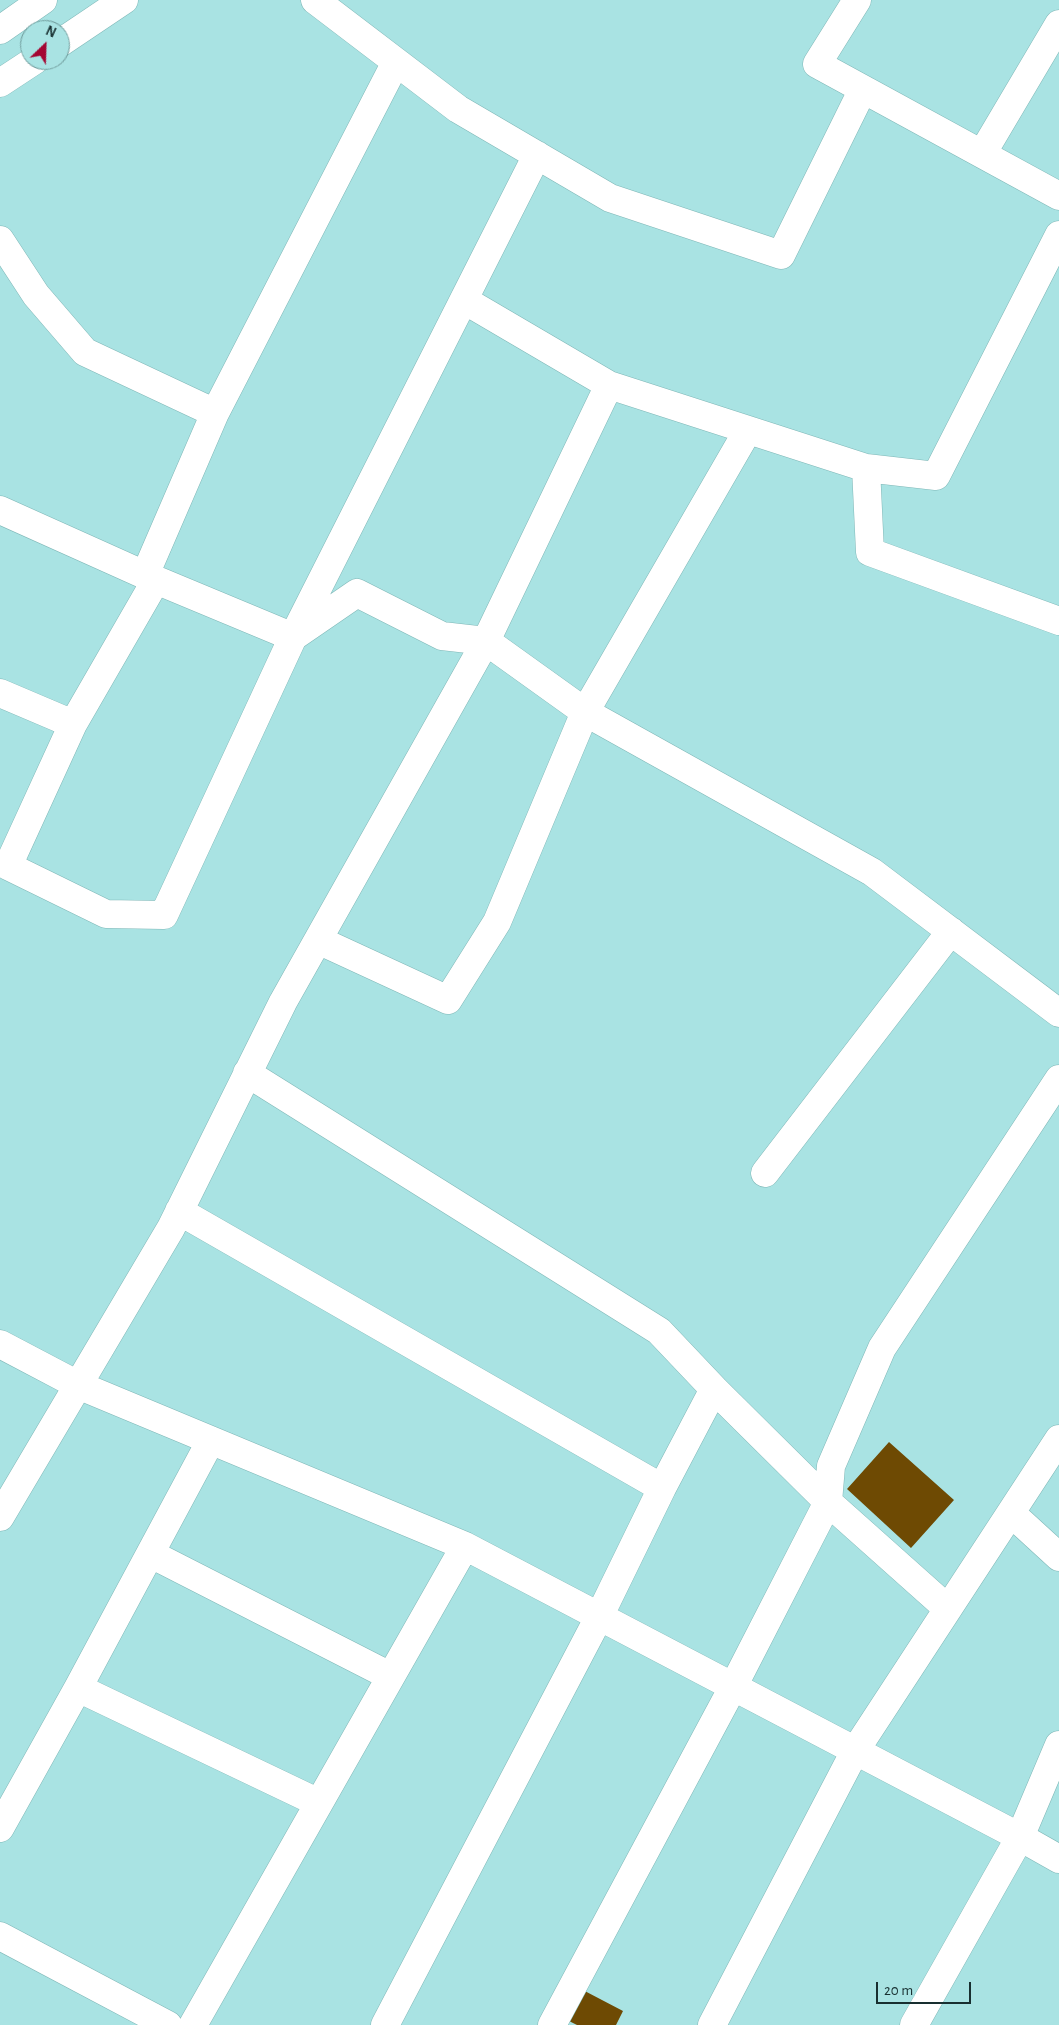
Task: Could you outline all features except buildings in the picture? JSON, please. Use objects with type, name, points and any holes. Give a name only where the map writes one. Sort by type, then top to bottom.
[{"type":"main road","points":[[0,30],[43,0]]},
{"type":"main road","points":[[70,36],[124,0]]},
{"type":"main road","points":[[315,0],[458,109],[610,198],[782,255],[863,89]]},
{"type":"main road","points":[[857,0],[817,64],[1059,196]]},
{"type":"main road","points":[[982,154],[1059,24]]},
{"type":"main road","points":[[396,62],[215,413],[150,578],[73,724],[8,866],[106,914],[164,915],[294,637],[537,155]]},
{"type":"main road","points":[[0,84],[20,70]]},
{"type":"main road","points":[[464,300],[609,385],[866,468],[936,476],[1059,235]]},
{"type":"main road","points":[[0,240],[36,295],[86,352],[215,413]]},
{"type":"main road","points":[[0,1517],[171,1228],[247,1073],[318,940],[486,641],[609,385]]},
{"type":"main road","points":[[318,940],[448,1000],[498,922],[585,712],[748,430]]},
{"type":"main road","points":[[866,468],[870,552],[1059,621]]},
{"type":"main road","points":[[0,510],[150,578],[294,637]]},
{"type":"main road","points":[[294,637],[357,593],[442,636],[486,641],[585,712],[872,872],[1059,1013]]},
{"type":"main road","points":[[0,693],[73,724]]},
{"type":"main road","points":[[765,1173],[950,931]]},
{"type":"main road","points":[[247,1073],[659,1331],[714,1389],[828,1502],[948,1609]]},
{"type":"main road","points":[[552,2025],[733,1687],[828,1502],[831,1466],[882,1348],[1059,1079]]},
{"type":"main road","points":[[179,1211],[662,1488]]},
{"type":"main road","points":[[0,1344],[78,1386],[464,1546],[1059,1859]]},
{"type":"main road","points":[[385,2025],[599,1617],[662,1488],[714,1389]]},
{"type":"main road","points":[[712,2025],[855,1751],[1059,1440]]},
{"type":"main road","points":[[0,1828],[151,1554],[210,1442]]},
{"type":"main road","points":[[1011,1513],[1059,1557]]},
{"type":"main road","points":[[193,2025],[464,1546]]},
{"type":"main road","points":[[151,1554],[390,1676]]},
{"type":"main road","points":[[78,1688],[320,1803]]},
{"type":"main road","points":[[914,2025],[1020,1837],[1059,1745]]},
{"type":"main road","points":[[0,1936],[168,2025]]}]
